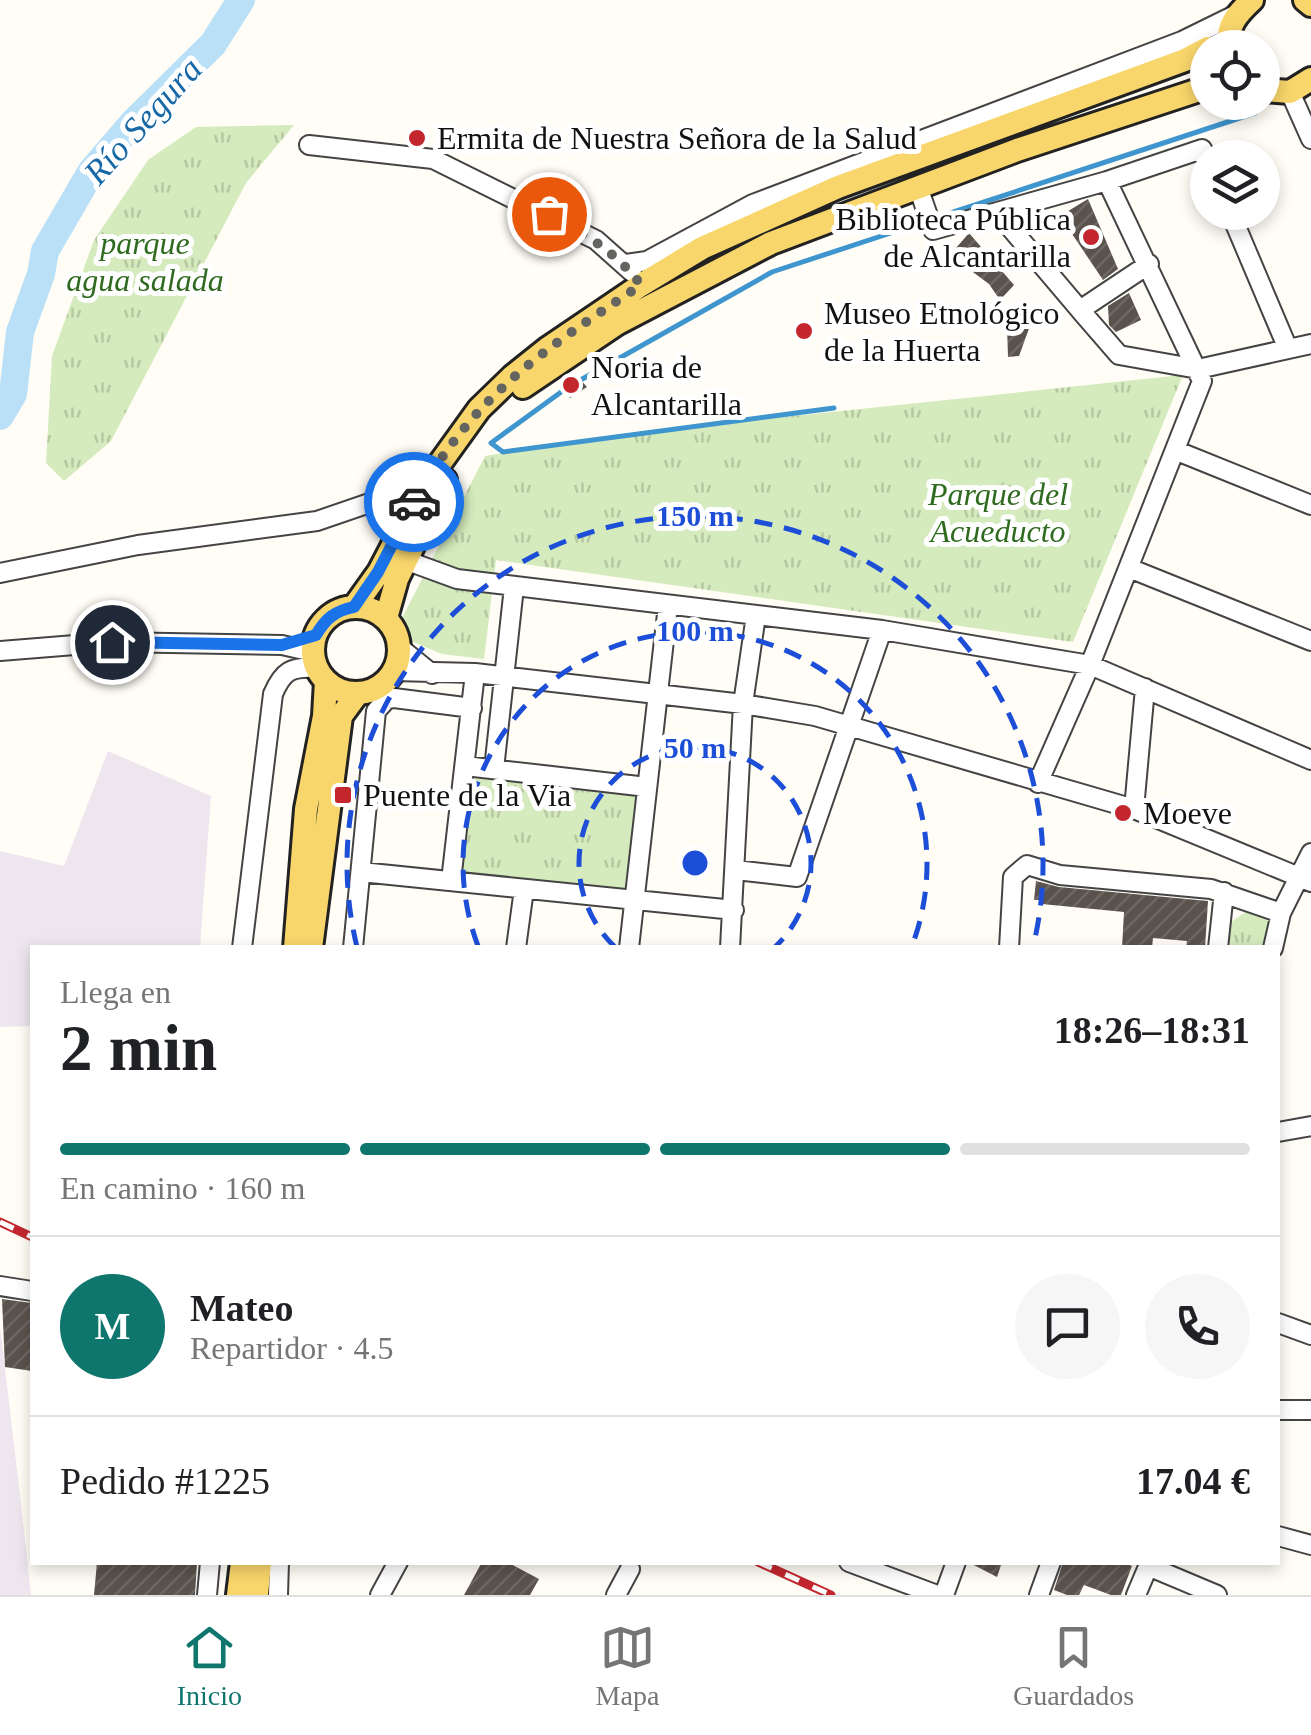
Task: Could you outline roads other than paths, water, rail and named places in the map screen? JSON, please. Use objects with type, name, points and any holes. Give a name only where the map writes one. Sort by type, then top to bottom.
[{"type":"main road","points":[[1305,0],[1311,4]]},
{"type":"main road","points":[[354,607],[378,572],[425,484],[479,409],[512,376],[641,285],[716,240],[838,187],[1190,57]]},
{"type":"main road","points":[[1280,91],[1290,92],[1311,79]]},
{"type":"main road","points":[[386,618],[405,560],[435,498],[466,449],[496,412],[530,381],[618,323],[771,243],[1127,111],[1190,92]]},
{"type":"main road","points":[[295,945],[306,810],[324,716],[318,659],[324,621],[338,611],[354,607],[371,609],[386,618],[395,631],[399,648],[392,672],[375,689],[342,691],[318,659]]},
{"type":"main road","points":[[311,945],[341,716],[358,693]]},
{"type":"main road","points":[[238,1595],[242,1565]]},
{"type":"main road","points":[[257,1595],[260,1565]]},
{"type":"street","points":[[626,264],[647,260],[752,204],[1190,40]]},
{"type":"street","points":[[1290,92],[1311,139]]},
{"type":"street","points":[[309,145],[433,158],[596,240],[626,264],[641,285]]},
{"type":"street","points":[[918,187],[932,230],[1107,182],[1190,153]]},
{"type":"street","points":[[1038,783],[1090,664],[1202,381],[1107,182]]},
{"type":"street","points":[[997,212],[1119,355],[1198,369],[1311,344]]},
{"type":"street","points":[[1238,230],[1288,349]]},
{"type":"street","points":[[1080,310],[1149,264]]},
{"type":"street","points":[[1176,451],[1311,505]]},
{"type":"street","points":[[0,573],[138,545],[317,520],[425,484]]},
{"type":"street","points":[[405,560],[457,579],[882,630],[1090,664],[1311,760]]},
{"type":"street","points":[[1129,568],[1311,641]]},
{"type":"street","points":[[494,770],[514,586]]},
{"type":"street","points":[[629,945],[668,604]]},
{"type":"street","points":[[730,945],[743,704],[756,615]]},
{"type":"street","points":[[736,870],[798,877],[882,630]]},
{"type":"street","points":[[0,651],[112,642],[282,645],[318,659]]},
{"type":"street","points":[[399,648],[432,674]]},
{"type":"street","points":[[242,945],[273,694],[282,674],[318,659]]},
{"type":"street","points":[[392,672],[504,677],[743,704],[814,716],[1134,809],[1306,879]]},
{"type":"street","points":[[451,882],[475,674]]},
{"type":"street","points":[[1134,809],[1145,688]]},
{"type":"street","points":[[353,945],[376,711],[394,698],[472,708]]},
{"type":"street","points":[[465,766],[648,787]]},
{"type":"street","points":[[1274,945],[1281,912],[1306,879],[1311,853]]},
{"type":"street","points":[[1009,945],[1020,871],[1224,892],[1281,912]]},
{"type":"street","points":[[360,872],[734,910]]},
{"type":"street","points":[[516,945],[524,889]]},
{"type":"street","points":[[1218,945],[1224,892]]},
{"type":"street","points":[[1280,1132],[1311,1126]]},
{"type":"street","points":[[0,1286],[30,1291]]},
{"type":"street","points":[[1280,1324],[1311,1335]]},
{"type":"street","points":[[1280,1410],[1311,1410]]},
{"type":"street","points":[[1280,1537],[1311,1545]]},
{"type":"street","points":[[207,1595],[210,1565]]},
{"type":"street","points":[[278,1595],[279,1565]]},
{"type":"street","points":[[380,1595],[396,1565]]},
{"type":"street","points":[[861,1565],[941,1595],[955,1565]]},
{"type":"street","points":[[1039,1595],[1050,1565]]},
{"type":"street","points":[[1136,1595],[1149,1565]]},
{"type":"street","points":[[1151,1565],[1217,1595]]},
{"type":"street","points":[[616,1595],[630,1570]]},
{"type":"waterway","name":"Río Segura","points":[[0,416],[13,394],[20,332],[45,251],[91,172],[134,122],[213,44],[241,0]]},
{"type":"waterway","points":[[935,218],[1234,120]]},
{"type":"waterway","points":[[577,382],[772,272],[924,222]]},
{"type":"waterway","points":[[568,387],[491,443],[503,452],[834,408]]},
{"type":"railway","points":[[0,1222],[30,1236]]},
{"type":"railway","points":[[765,1565],[831,1595]]},
{"type":"place","name":"Ermita de Nuestra Señora de la Salud","points":[[417,138]]},
{"type":"place","name":"Biblioteca Pública de Alcantarilla","points":[[1091,237]]},
{"type":"place","name":"Museo Etnológico de la Huerta","points":[[804,331]]},
{"type":"place","name":"Noria de Alcantarilla","points":[[571,385]]},
{"type":"place","name":"Puente de la Via","points":[[343,795]]},
{"type":"place","name":"Moeve","points":[[1123,813]]},
{"type":"park label","name":"parque agua salada","points":[[145,262]]},
{"type":"park label","name":"Parque del Acueducto","points":[[998,512]]}]
